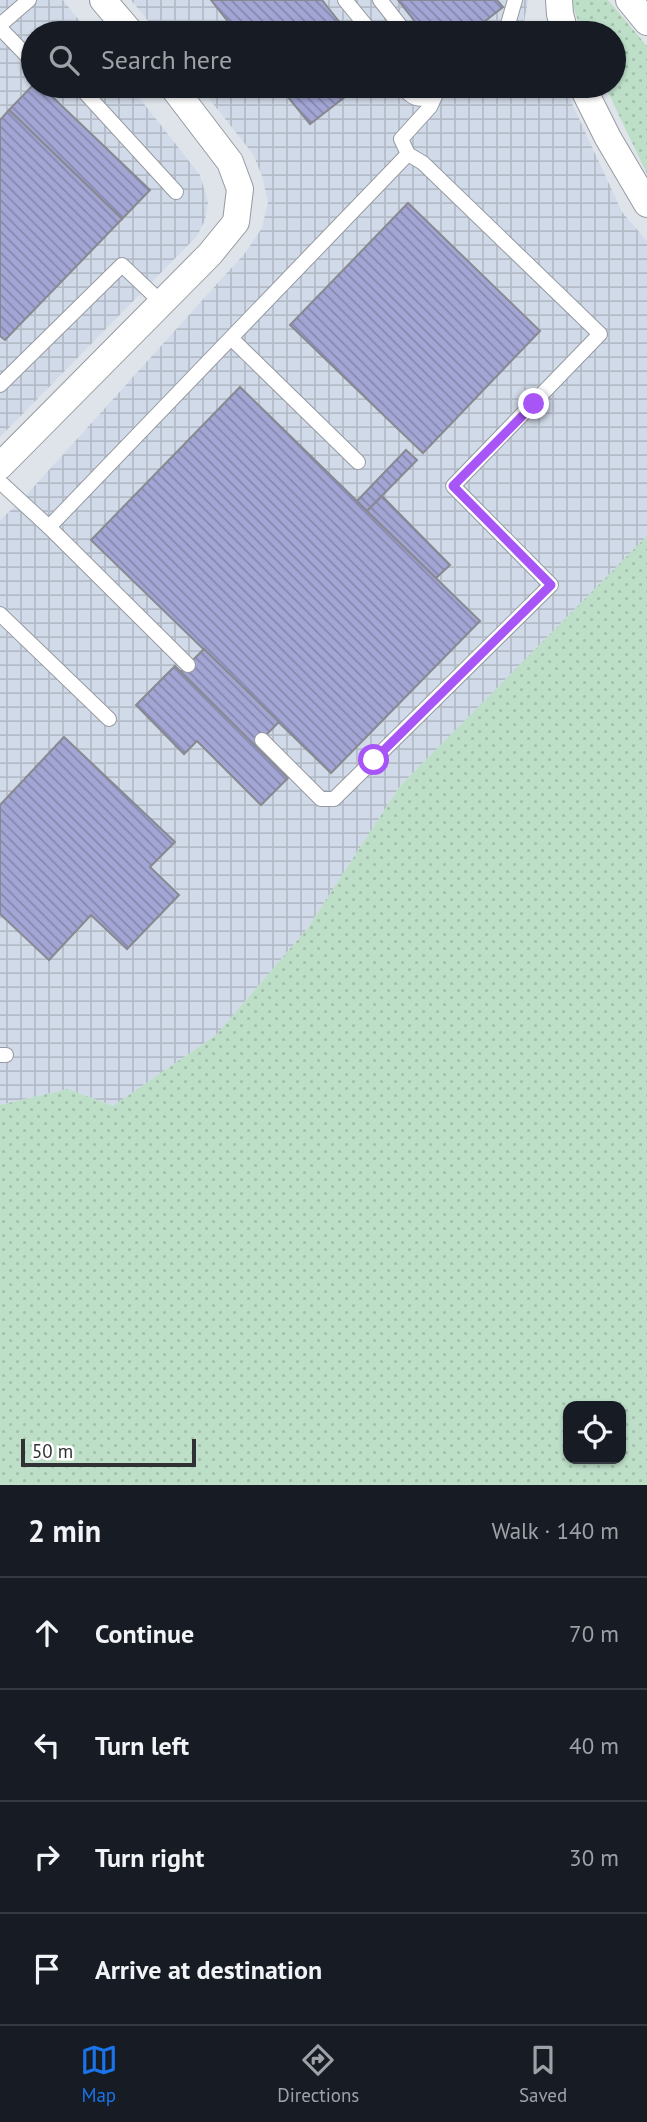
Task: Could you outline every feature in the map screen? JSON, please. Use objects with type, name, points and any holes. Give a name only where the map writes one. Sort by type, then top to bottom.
[{"type":"street","points":[[103,0],[121,21]]},
{"type":"street","points":[[559,0],[561,21]]},
{"type":"street","points":[[629,0],[647,22]]},
{"type":"street","points":[[0,466],[210,254],[236,222],[240,189],[230,162],[181,98]]},
{"type":"street","points":[[588,98],[647,204]]},
{"type":"lane","points":[[21,49],[0,26],[29,0]]},
{"type":"lane","points":[[345,0],[362,21]]},
{"type":"lane","points":[[380,0],[396,21]]},
{"type":"lane","points":[[509,21],[515,0]]},
{"type":"lane","points":[[90,98],[176,192]]},
{"type":"lane","points":[[262,740],[321,799],[334,799],[551,585],[453,486],[600,334],[423,163],[408,154],[401,139],[435,98]]},
{"type":"lane","points":[[50,527],[408,154]]},
{"type":"lane","points":[[0,385],[122,265],[162,303]]},
{"type":"lane","points":[[232,339],[358,461]]},
{"type":"lane","points":[[0,482],[50,527],[188,666]]},
{"type":"lane","points":[[0,614],[108,719]]},
{"type":"shaded area","points":[[0,0],[63,0],[80,21],[21,21],[21,98],[139,98],[200,175],[208,202],[205,220],[197,236],[0,437]]},
{"type":"shaded area","points":[[131,0],[528,0],[524,21],[148,21]]},
{"type":"shaded area","points":[[209,98],[570,98],[622,212],[647,241],[647,536],[400,786],[307,929],[216,1035],[113,1106],[68,1089],[0,1105],[0,520],[21,501],[245,253],[262,228],[268,202],[253,154]]},
{"type":"green space","points":[[571,0],[608,0],[626,21],[578,21]]},
{"type":"green space","points":[[626,21],[647,46],[647,174],[611,98],[626,98]]},
{"type":"green space","points":[[647,536],[647,1485],[0,1485],[0,1105],[68,1089],[113,1106],[216,1035],[307,929],[400,786]]},
{"type":"building","points":[[211,0],[322,0],[339,21],[228,21]]},
{"type":"building","points":[[398,0],[497,0],[503,7],[485,21],[415,21]]},
{"type":"building","points":[[21,98],[54,98],[150,190],[122,219],[9,110]]},
{"type":"building","points":[[289,98],[344,98],[310,124]]},
{"type":"building","points":[[9,110],[122,219],[5,340],[0,336],[0,120]]},
{"type":"building","points":[[408,203],[540,331],[423,453],[290,325]]},
{"type":"building","points":[[240,387],[480,621],[331,773],[91,540]]},
{"type":"building","points":[[406,450],[417,460],[367,511],[357,501]]},
{"type":"building","points":[[382,496],[450,565],[436,578],[367,511]]},
{"type":"building","points":[[204,649],[279,722],[255,746],[181,672]]},
{"type":"building","points":[[175,666],[288,778],[261,805],[197,741],[184,754],[136,705]]},
{"type":"building","points":[[64,737],[175,842],[150,867],[179,895],[127,949],[91,915],[49,960],[0,914],[0,805]]},
{"type":"route","points":[[374,760],[551,585],[453,486],[534,404]]}]
